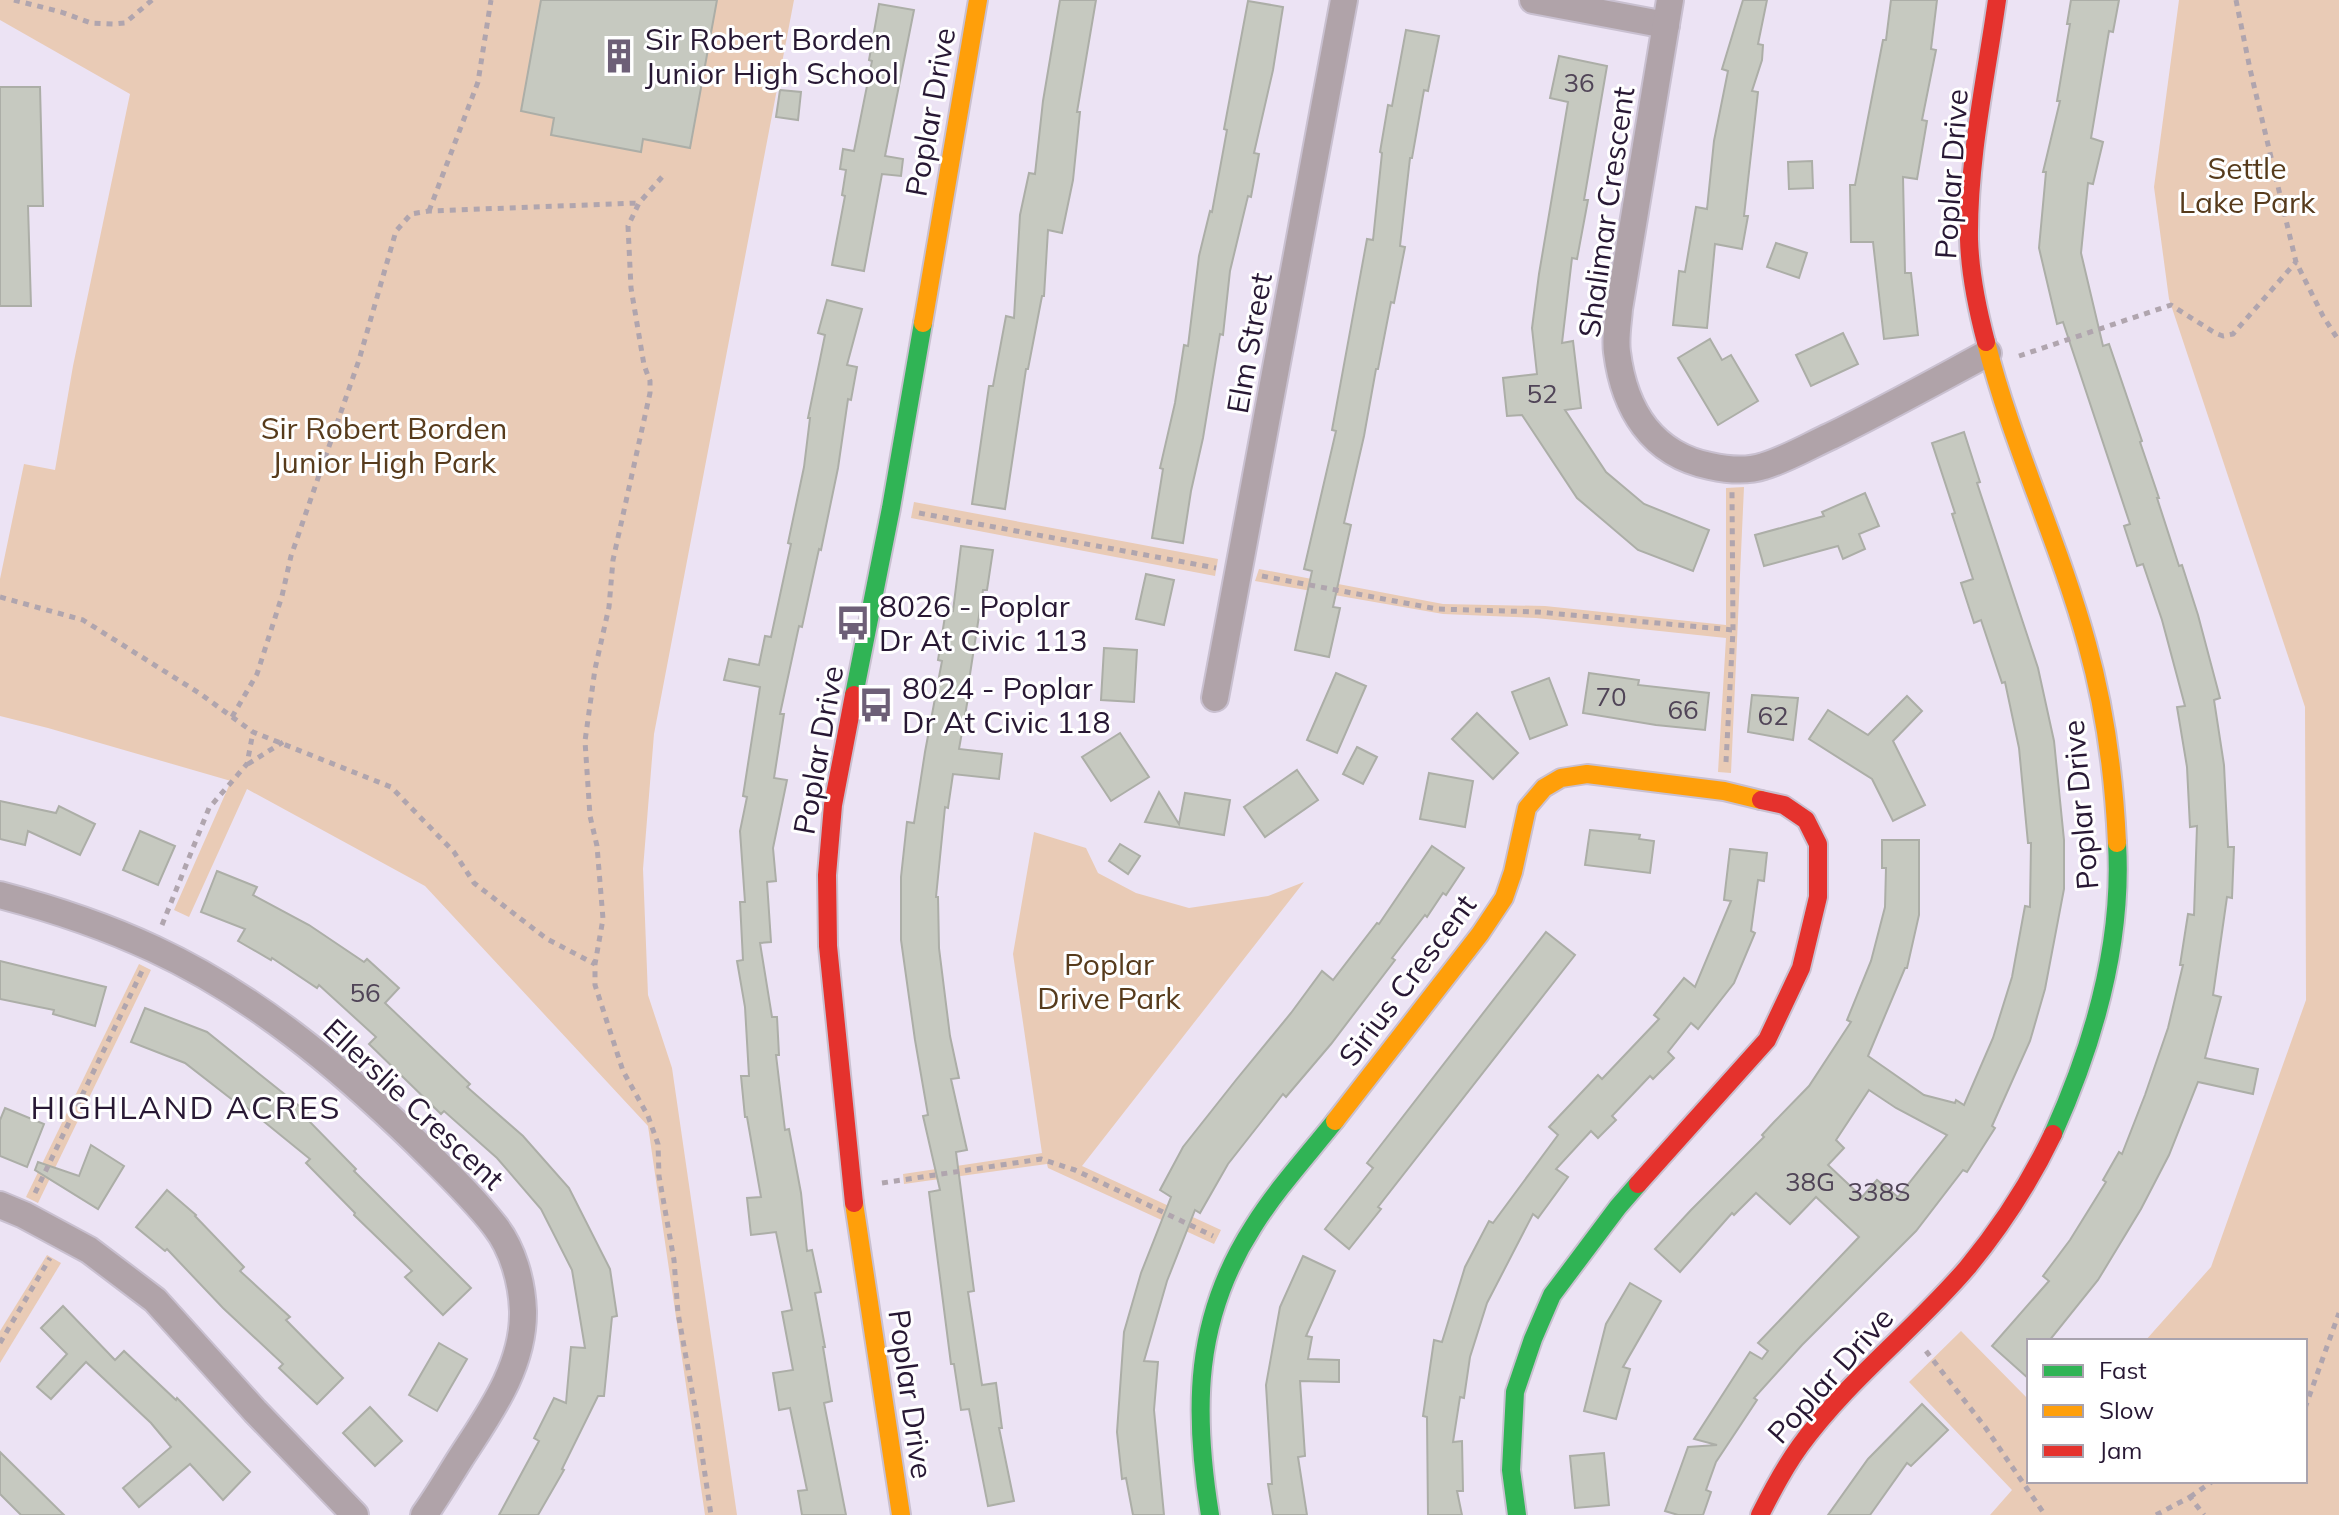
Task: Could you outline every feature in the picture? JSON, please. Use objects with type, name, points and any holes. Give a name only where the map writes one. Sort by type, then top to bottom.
[{"type":"street","name":"Poplar Drive","points":[[901,1515],[852,1188],[828,946],[827,875],[833,805],[891,508],[978,0]]},
{"type":"street","name":"Elm Street","points":[[1215,698],[1344,0]]},
{"type":"street","points":[[1533,0],[1668,13]]},
{"type":"street","name":"Poplar Drive","points":[[1760,1515],[1796,1449],[1967,1268],[2025,1186],[2068,1098],[2085,1053],[2103,989],[2116,925],[2119,859],[2114,791],[2102,711],[2090,658],[1989,359],[1971,271],[1972,183],[1997,0]]},
{"type":"street","name":"Shalimar Crescent","points":[[1668,13],[1619,309],[1616,349],[1624,387],[1636,415],[1656,441],[1678,456],[1699,464],[1731,471],[1762,467],[1989,359]]},
{"type":"street","name":"Sirius Crescent","points":[[1210,1515],[1204,1483],[1201,1388],[1208,1330],[1218,1295],[1255,1223],[1480,934],[1504,898],[1527,808],[1544,788],[1561,778],[1587,774],[1724,791],[1784,805],[1806,820],[1818,844],[1818,897],[1801,968],[1767,1040],[1618,1207],[1552,1295],[1515,1392],[1511,1470],[1517,1515]]},
{"type":"street","name":"Ellerslie Crescent","points":[[0,895],[31,903],[153,948],[264,1012],[379,1107],[496,1226],[514,1263],[522,1294],[523,1326],[517,1353],[500,1394],[424,1515]]},
{"type":"street","points":[[12,1210],[64,1236],[111,1266],[155,1300],[355,1515]]},
{"type":"path","points":[[14,0],[91,23],[114,24],[125,23],[152,0]]},
{"type":"path","points":[[429,211],[478,82],[491,0]]},
{"type":"path","points":[[2236,0],[2296,262],[2339,341]]},
{"type":"path","points":[[662,177],[639,203],[628,226],[631,288],[650,393],[613,560],[609,607],[595,669],[585,741],[590,816],[597,846],[603,919],[595,964],[595,985],[623,1071],[648,1116],[658,1144],[659,1176],[674,1260],[678,1313],[711,1515]]},
{"type":"path","points":[[232,717],[257,674],[282,596],[291,556],[359,360],[396,231],[411,214],[429,211],[639,203]]},
{"type":"path","points":[[1989,359],[2171,305],[2215,333],[2223,336],[2233,334],[2296,262]]},
{"type":"path","points":[[1724,791],[1733,630],[1731,471]]},
{"type":"path","points":[[891,508],[1437,609],[1538,612],[1733,630]]},
{"type":"path","points":[[0,597],[83,620],[253,732],[391,787],[454,852],[474,883],[547,939],[595,964]]},
{"type":"path","points":[[247,764],[253,732]]},
{"type":"path","points":[[12,1210],[153,948],[209,808],[247,764],[283,742]]},
{"type":"path","points":[[852,1188],[1041,1159],[1075,1170],[1240,1248]]},
{"type":"path","points":[[0,1343],[64,1236]]},
{"type":"path","points":[[2307,1402],[2339,1313]]},
{"type":"path","points":[[1909,1329],[1985,1427],[2045,1515]]},
{"type":"path","points":[[2156,1515],[2210,1483]]},
{"type":"path","points":[[2190,1497],[2204,1515]]},
{"type":"green space","name":"Sir Robert Borden Junior High Park","points":[[0,0],[794,0],[654,734],[643,869],[648,995],[672,1068],[737,1515],[705,1515],[648,1126],[425,886],[247,789],[189,917],[174,910],[231,781],[0,716],[0,579],[24,464],[55,470],[73,366],[130,94],[0,20]]},
{"type":"green space","name":"Settle Lake Park","points":[[2179,0],[2339,0],[2339,1515],[1990,1515],[2012,1490],[1909,1382],[1961,1331],[2027,1398],[2027,1483],[2307,1483],[2307,1339],[2147,1339],[2211,1267],[2306,1000],[2305,707],[2169,299],[2154,187]]},
{"type":"green space","points":[[1744,487],[1731,773],[1718,772],[1726,638],[1536,618],[1443,614],[1255,581],[1259,569],[1443,604],[1545,606],[1726,625],[1726,488]]},
{"type":"green space","points":[[914,502],[1218,559],[1215,576],[911,518]]},
{"type":"green space","name":"Poplar Drive Park","points":[[1034,832],[1086,848],[1098,873],[1136,893],[1189,908],[1268,896],[1304,882],[1082,1166],[1221,1230],[1214,1244],[1048,1168],[1047,1164],[904,1184],[903,1174],[1042,1153],[1013,954]]},
{"type":"green space","points":[[139,964],[151,970],[38,1203],[26,1197]]},
{"type":"green space","points":[[47,1255],[61,1263],[0,1363],[0,1331]]},
{"type":"building","name":"Sir Robert Borden Junior High School","points":[[541,0],[717,0],[690,148],[643,139],[641,152],[551,135],[554,118],[521,111]]},
{"type":"building","points":[[1060,0],[1096,0],[1077,112],[1080,112],[1073,180],[1062,233],[1048,230],[1044,296],[1026,369],[1005,509],[972,504],[989,386],[993,386],[1006,316],[1014,318],[1020,215],[1029,173],[1035,174],[1043,101]]},
{"type":"building","points":[[1743,0],[1767,0],[1758,44],[1763,45],[1762,60],[1752,91],[1758,92],[1744,216],[1748,216],[1742,249],[1715,244],[1707,328],[1673,325],[1679,271],[1685,272],[1696,207],[1707,209],[1714,141],[1728,71],[1722,69]]},
{"type":"building","points":[[1891,0],[1937,0],[1931,49],[1936,50],[1922,120],[1927,121],[1917,179],[1903,177],[1905,273],[1911,273],[1918,335],[1884,339],[1873,242],[1851,242],[1850,185],[1855,185],[1883,40],[1886,40]]},
{"type":"building","points":[[2071,0],[2119,0],[2113,32],[2109,31],[2091,138],[2103,142],[2093,184],[2088,183],[2081,253],[2103,346],[2109,344],[2142,441],[2157,498],[2198,615],[2220,698],[2214,700],[2224,765],[2228,847],[2234,847],[2232,898],[2227,897],[2213,995],[2221,997],[2205,1058],[2258,1069],[2253,1094],[2198,1082],[2169,1155],[2098,1280],[2051,1339],[2027,1339],[2027,1377],[1992,1346],[2049,1281],[2043,1276],[2106,1182],[2103,1180],[2119,1152],[2122,1154],[2168,1028],[2183,965],[2180,965],[2188,914],[2194,915],[2197,826],[2190,827],[2187,767],[2177,707],[2185,706],[2162,620],[2143,564],[2137,566],[2124,526],[2130,524],[2063,322],[2057,324],[2039,248],[2046,172],[2043,172],[2060,101],[2057,101],[2070,24],[2067,24]]},
{"type":"building","points":[[1248,1],[1283,7],[1273,70],[1254,153],[1259,154],[1251,197],[1248,196],[1230,271],[1223,335],[1220,334],[1183,543],[1152,538],[1163,469],[1160,468],[1184,345],[1188,346],[1199,256],[1212,212]]},
{"type":"building","points":[[879,4],[914,10],[885,156],[903,159],[901,176],[882,174],[864,271],[832,265],[845,196],[842,195],[846,170],[840,169],[843,149],[854,151],[872,61],[869,60]]},
{"type":"building","points":[[1406,30],[1439,36],[1410,158],[1400,246],[1405,247],[1344,523],[1351,525],[1333,607],[1340,608],[1329,657],[1295,650],[1312,571],[1304,569],[1336,431],[1332,430],[1367,239],[1373,240],[1380,152]]},
{"type":"building","points":[[1559,56],[1607,66],[1584,200],[1588,200],[1577,259],[1572,258],[1562,343],[1573,341],[1581,408],[1565,410],[1606,472],[1644,504],[1709,530],[1693,571],[1638,550],[1577,498],[1522,415],[1507,416],[1503,378],[1537,374],[1532,328],[1568,102],[1550,98]]},
{"type":"building","points":[[0,87],[40,87],[43,206],[28,206],[31,306],[0,306]]},
{"type":"building","points":[[780,90],[801,92],[798,120],[776,117]]},
{"type":"building","points":[[1812,161],[1813,188],[1789,189],[1788,162]]},
{"type":"building","points":[[1776,243],[1807,253],[1799,278],[1767,267]]},
{"type":"building","points":[[827,300],[862,309],[847,365],[857,367],[851,400],[848,399],[821,550],[802,627],[799,626],[780,714],[784,714],[774,778],[787,780],[773,848],[776,881],[767,882],[771,942],[760,943],[772,1017],[777,1017],[779,1055],[776,1055],[785,1130],[789,1129],[801,1193],[807,1251],[812,1250],[821,1292],[815,1293],[832,1401],[824,1403],[846,1515],[802,1515],[798,1491],[807,1490],[790,1408],[779,1410],[773,1373],[793,1370],[782,1312],[792,1310],[776,1232],[751,1235],[747,1198],[761,1197],[745,1117],[741,1076],[749,1076],[745,1007],[737,961],[743,960],[740,902],[745,902],[740,831],[760,687],[724,680],[729,659],[759,665],[765,636],[771,637],[804,467],[808,418],[825,335],[818,333]]},
{"type":"building","points":[[1843,333],[1858,364],[1811,386],[1796,355]]},
{"type":"building","points":[[1710,339],[1722,360],[1731,355],[1758,401],[1718,425],[1678,358]]},
{"type":"building","points":[[1964,432],[1980,482],[1977,483],[2038,668],[2054,741],[2064,840],[2064,889],[2045,989],[2030,1041],[1992,1126],[1995,1128],[1967,1172],[1963,1170],[1916,1231],[1802,1345],[1754,1398],[1757,1400],[1716,1462],[1706,1490],[1711,1492],[1703,1515],[1678,1515],[1665,1511],[1688,1447],[1717,1445],[1694,1439],[1750,1352],[1762,1359],[1768,1351],[1758,1343],[1859,1237],[1816,1197],[1790,1224],[1756,1193],[1734,1215],[1732,1213],[1680,1272],[1655,1249],[1809,1086],[1851,1022],[1847,1020],[1871,961],[1885,907],[1886,868],[1882,868],[1882,840],[1919,840],[1919,915],[1907,968],[1868,1056],[1924,1095],[1955,1103],[1956,1100],[1964,1105],[1993,1038],[2012,977],[2025,906],[2030,907],[2031,843],[2028,843],[2019,748],[2005,682],[2002,683],[1981,620],[1974,623],[1961,583],[1973,579],[1932,443]],"holes":[[[1869,1090],[1947,1135],[1898,1197],[1877,1180],[1862,1197],[1828,1165],[1844,1148],[1836,1140]]]},
{"type":"building","points":[[1865,493],[1879,526],[1859,534],[1865,549],[1843,559],[1838,546],[1764,566],[1755,535],[1824,516],[1822,512]]},
{"type":"building","points":[[961,546],[993,550],[987,590],[983,590],[959,749],[1002,754],[999,779],[953,774],[948,808],[945,807],[936,897],[950,1036],[959,1078],[951,1079],[967,1150],[956,1152],[974,1291],[968,1292],[982,1385],[996,1383],[1002,1428],[999,1428],[1014,1501],[988,1506],[969,1409],[961,1410],[954,1364],[951,1364],[929,1192],[940,1190],[923,1116],[928,1115],[901,940],[901,877],[907,822],[914,823],[942,661],[938,660],[946,610],[953,611]]},
{"type":"building","points":[[1146,574],[1174,580],[1164,625],[1136,619]]},
{"type":"building","points":[[1104,648],[1137,650],[1134,702],[1101,700]]},
{"type":"building","points":[[1336,673],[1366,686],[1337,753],[1307,740]]},
{"type":"building","points":[[1589,673],[1639,680],[1638,685],[1709,693],[1705,730],[1583,713]]},
{"type":"building","points":[[1549,678],[1567,725],[1530,739],[1512,692]]},
{"type":"building","points":[[1752,695],[1798,698],[1793,740],[1748,732]]},
{"type":"building","points":[[1907,696],[1922,711],[1893,741],[1925,805],[1893,821],[1872,779],[1809,739],[1828,710],[1868,735]]},
{"type":"building","points":[[1477,713],[1518,753],[1493,779],[1452,739]]},
{"type":"building","points":[[1120,733],[1149,777],[1111,801],[1082,757]]},
{"type":"building","points":[[1357,747],[1377,757],[1363,784],[1343,774]]},
{"type":"building","points":[[1297,770],[1318,800],[1265,837],[1244,807]]},
{"type":"building","points":[[1429,773],[1473,781],[1465,827],[1420,819]]},
{"type":"building","points":[[1159,792],[1179,824],[1185,793],[1230,800],[1224,835],[1145,822]]},
{"type":"building","points":[[0,801],[56,813],[59,806],[95,824],[80,855],[28,831],[25,845],[0,839]]},
{"type":"building","points":[[1590,830],[1640,835],[1639,839],[1654,841],[1650,873],[1585,865]]},
{"type":"building","points":[[140,831],[175,846],[158,885],[123,870]]},
{"type":"building","points":[[1120,844],[1140,856],[1128,874],[1109,861]]},
{"type":"building","points":[[1432,846],[1464,868],[1446,895],[1443,893],[1392,958],[1395,960],[1331,1044],[1286,1097],[1283,1094],[1228,1164],[1200,1213],[1195,1210],[1167,1281],[1144,1361],[1158,1362],[1154,1410],[1164,1515],[1133,1515],[1126,1478],[1122,1479],[1117,1432],[1124,1332],[1141,1273],[1171,1197],[1160,1190],[1183,1147],[1322,971],[1333,980],[1379,924]]},
{"type":"building","points":[[1730,849],[1767,853],[1764,881],[1758,880],[1751,931],[1755,933],[1734,983],[1698,1029],[1691,1023],[1668,1052],[1674,1058],[1653,1079],[1650,1076],[1612,1116],[1616,1120],[1598,1138],[1591,1131],[1556,1169],[1568,1177],[1538,1218],[1533,1214],[1487,1303],[1470,1357],[1453,1442],[1462,1441],[1463,1491],[1457,1491],[1462,1515],[1428,1515],[1427,1417],[1423,1416],[1434,1340],[1442,1342],[1465,1267],[1489,1221],[1493,1223],[1558,1135],[1549,1127],[1598,1075],[1602,1079],[1659,1019],[1654,1015],[1684,978],[1695,987],[1731,901],[1724,900]]},
{"type":"building","points":[[217,871],[257,887],[253,895],[309,925],[364,962],[367,959],[399,988],[385,1003],[470,1084],[467,1087],[523,1136],[569,1188],[610,1269],[617,1316],[612,1317],[604,1396],[598,1396],[564,1470],[538,1515],[499,1515],[539,1441],[534,1438],[554,1398],[566,1403],[571,1347],[585,1348],[572,1270],[541,1209],[497,1158],[444,1111],[441,1114],[369,1044],[376,1037],[319,985],[317,988],[272,958],[238,941],[245,929],[201,912]]},
{"type":"building","points":[[1546,932],[1575,955],[1378,1207],[1381,1209],[1349,1249],[1325,1229],[1373,1168],[1367,1163]]},
{"type":"building","points":[[0,961],[106,987],[95,1026],[53,1014],[54,1010],[0,999]]},
{"type":"building","points":[[145,1008],[207,1032],[308,1113],[305,1117],[356,1169],[354,1171],[471,1288],[443,1315],[405,1277],[412,1271],[306,1163],[310,1159],[185,1063],[131,1042]]},
{"type":"building","points":[[5,1108],[44,1124],[27,1167],[0,1156],[0,1120]]},
{"type":"building","points":[[91,1145],[124,1166],[98,1209],[35,1170],[38,1162],[79,1176]]},
{"type":"building","points":[[167,1190],[196,1215],[244,1267],[240,1271],[290,1317],[286,1320],[343,1378],[317,1404],[279,1368],[283,1364],[223,1308],[167,1249],[165,1251],[136,1227]]},
{"type":"building","points":[[1303,1256],[1335,1271],[1306,1336],[1312,1337],[1308,1359],[1339,1360],[1339,1382],[1300,1381],[1305,1456],[1298,1457],[1307,1515],[1273,1515],[1268,1484],[1272,1484],[1266,1385],[1280,1307]]},
{"type":"building","points":[[1630,1283],[1661,1301],[1623,1367],[1630,1369],[1616,1419],[1584,1411],[1606,1324]]},
{"type":"building","points":[[63,1306],[115,1360],[124,1351],[177,1398],[250,1472],[223,1500],[190,1464],[139,1507],[123,1488],[171,1447],[151,1423],[86,1362],[51,1399],[37,1387],[67,1354],[41,1328]]},
{"type":"building","points":[[439,1343],[467,1359],[437,1411],[409,1395]]},
{"type":"building","points":[[1922,1404],[1948,1430],[1911,1466],[1907,1463],[1870,1515],[1828,1515],[1868,1459]]},
{"type":"building","points":[[370,1407],[402,1441],[375,1466],[343,1433]]},
{"type":"building","points":[[0,1452],[64,1515],[21,1515],[0,1494]]},
{"type":"building","points":[[1604,1453],[1609,1505],[1575,1508],[1570,1456]]},
{"type":"traffic: fast","points":[[854,695],[923,323]]},
{"type":"traffic: fast","points":[[2053,1134],[2081,1064],[2103,992],[2115,918],[2117,843]]},
{"type":"traffic: fast","points":[[1210,1515],[1201,1439],[1201,1402],[1203,1366],[1219,1296],[1234,1261],[1262,1213],[1335,1121]]},
{"type":"traffic: fast","points":[[1517,1515],[1511,1470],[1515,1392],[1533,1339],[1552,1295],[1638,1184]]},
{"type":"traffic: slow","points":[[923,323],[978,0]]},
{"type":"traffic: slow","points":[[1986,342],[2009,418],[2076,606],[2093,668],[2108,743],[2117,843]]},
{"type":"traffic: slow","points":[[1335,1121],[1480,934],[1504,898],[1527,808],[1544,788],[1561,778],[1587,774],[1724,791],[1761,800]]},
{"type":"traffic: slow","points":[[854,1203],[901,1515]]},
{"type":"traffic: jam","points":[[1986,342],[1971,265],[1969,209],[1997,0]]},
{"type":"traffic: jam","points":[[854,695],[833,805],[827,875],[828,946],[854,1203]]},
{"type":"traffic: jam","points":[[1638,1184],[1767,1040],[1801,968],[1818,897],[1818,844],[1806,820],[1784,805],[1761,800]]},
{"type":"traffic: jam","points":[[1760,1515],[1789,1463],[1819,1422],[1947,1291],[1980,1252],[2025,1187],[2053,1134]]},
{"type":"place","name":"Sir Robert Borden Junior High School","points":[[619,56]]},
{"type":"place","name":"8026 - Poplar Dr At Civic 113","points":[[853,623]]},
{"type":"place","name":"8024 - Poplar Dr At Civic 118","points":[[876,705]]},
{"type":"district","name":"HIGHLAND ACRES","points":[[186,1107]]}]
